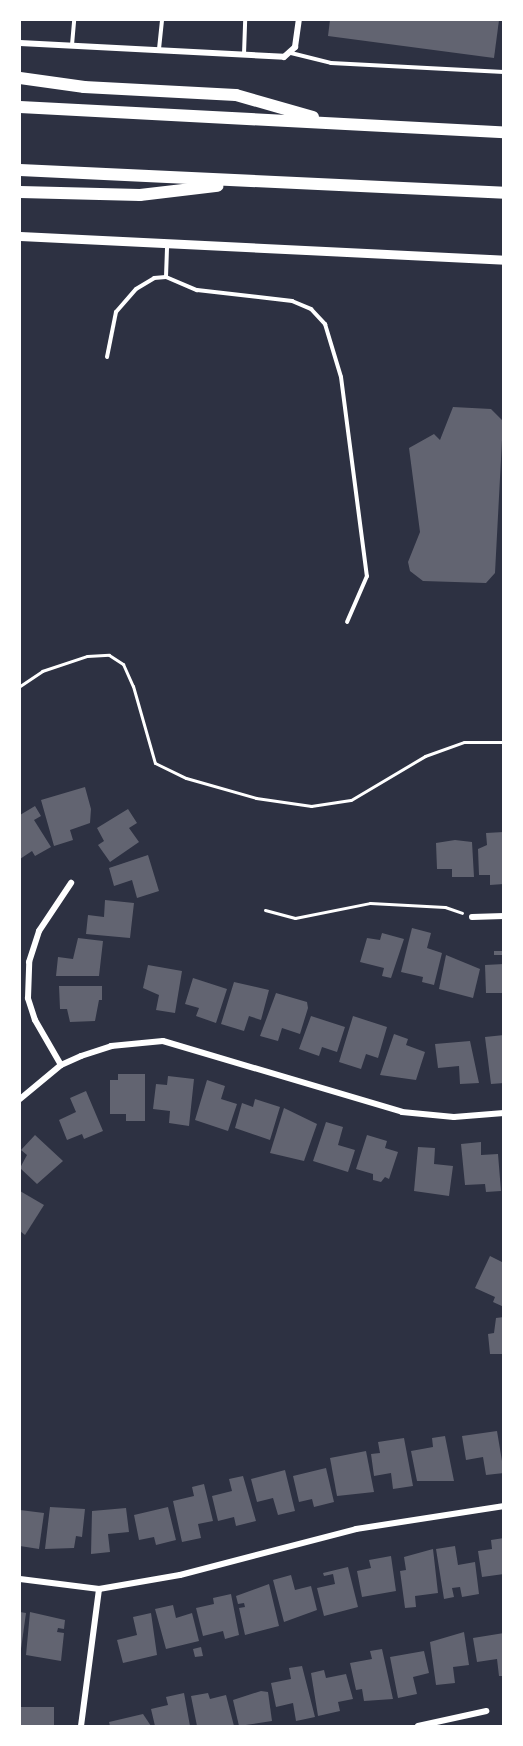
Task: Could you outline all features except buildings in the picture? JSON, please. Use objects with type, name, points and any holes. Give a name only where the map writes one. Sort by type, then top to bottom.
[{"type":"highway","points":[[20,78],[84,87],[236,95],[335,123]]},
{"type":"highway","points":[[20,107],[504,132]]},
{"type":"highway","points":[[20,170],[504,193]]},
{"type":"highway","points":[[20,192],[140,195],[251,182]]},
{"type":"street","points":[[20,43],[284,57],[291,54],[299,20]]},
{"type":"street","points":[[20,236],[504,260]]},
{"type":"street","points":[[61,1065],[35,1020],[28,998],[29,962],[39,931],[71,883]]},
{"type":"street","points":[[472,917],[504,916]]},
{"type":"street","points":[[20,1099],[61,1065],[111,1046],[163,1041],[402,1112],[454,1117],[504,1113]]},
{"type":"street","points":[[20,1579],[99,1589],[180,1575],[356,1529],[504,1506]]},
{"type":"street","points":[[81,1726],[99,1589]]},
{"type":"street","points":[[418,1726],[486,1711]]},
{"type":"lane","points":[[72,45],[74,20]]},
{"type":"lane","points":[[159,49],[162,20]]},
{"type":"lane","points":[[244,54],[245,20]]},
{"type":"lane","points":[[291,54],[331,63],[504,72]]},
{"type":"lane","points":[[166,277],[167,243]]},
{"type":"lane","points":[[107,357],[111,325],[124,301],[154,278],[166,277],[198,290],[292,301],[311,309],[325,324],[341,377],[366,576],[347,622]]},
{"type":"path","points":[[20,686],[42,670],[87,656],[110,655],[123,664],[133,686],[154,763],[177,775],[256,798],[311,806],[351,800],[425,756],[464,742],[504,742]]},
{"type":"path","points":[[265,910],[295,918],[370,903],[445,908],[472,917]]}]
